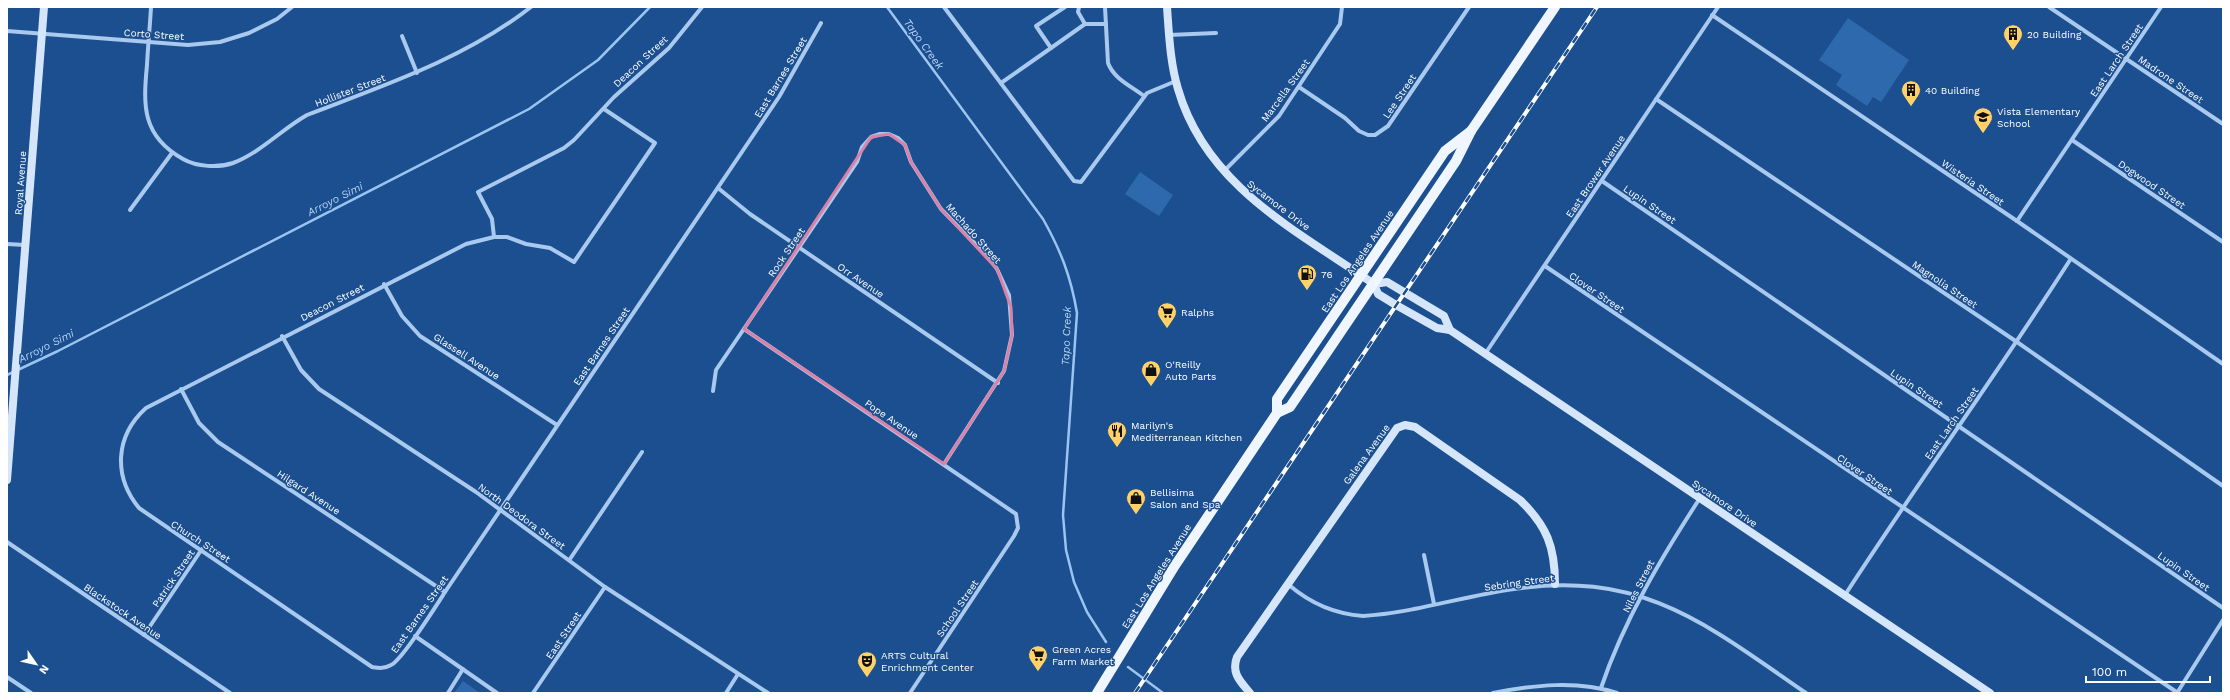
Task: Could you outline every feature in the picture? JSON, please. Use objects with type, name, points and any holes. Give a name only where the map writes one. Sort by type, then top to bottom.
[{"type":"main road","name":"Royal Avenue","points":[[7,480],[44,7]]},
{"type":"main road","name":"Sycamore Drive","points":[[1168,7],[1169,35],[1176,81],[1194,129],[1223,172],[1261,207],[1374,284],[1378,294],[1437,328],[1450,330],[1990,693]]},
{"type":"main road","name":"East Los Angeles Avenue","points":[[1097,693],[1174,567],[1277,413],[1290,407],[1374,284],[1456,161],[1471,131],[1555,7]]},
{"type":"main road","name":"East Los Angeles Avenue","points":[[1277,413],[1277,399],[1445,151],[1471,131]]},
{"type":"main road","name":"Sycamore Drive","points":[[1374,284],[1387,282],[1444,316],[1450,330]]},
{"type":"main road","name":"Galena Avenue","points":[[1250,693],[1235,674],[1234,665],[1237,657],[1289,585],[1389,437],[1397,428],[1405,425],[1415,427],[1520,500],[1531,511],[1542,525],[1550,541],[1555,561],[1555,584]]},
{"type":"street","name":"Hollister Street","points":[[151,7],[144,95],[146,113],[155,135],[172,153],[185,161],[202,165],[217,166],[232,163],[250,155],[287,127],[307,115],[417,73],[482,41],[531,7]]},
{"type":"street","name":"Corto Street","points":[[7,31],[188,45],[233,39],[264,26],[292,7]]},
{"type":"street","name":"Deacon Street","points":[[494,237],[492,219],[478,192],[564,148],[574,140],[614,97],[669,48],[702,7]]},
{"type":"street","points":[[944,7],[1074,181],[1081,182],[1144,96],[1176,81]]},
{"type":"street","points":[[1051,48],[1036,26],[1065,7]]},
{"type":"street","points":[[1078,7],[1078,12],[1085,24]]},
{"type":"street","points":[[1105,7],[1108,62],[1111,70],[1115,75],[1144,96]]},
{"type":"street","name":"Marcella Street","points":[[1223,172],[1274,121],[1299,87],[1340,24],[1342,7]]},
{"type":"street","name":"Lee Street","points":[[1299,87],[1345,118],[1359,131],[1368,135],[1381,132],[1388,126],[1469,7]]},
{"type":"street","name":"East Brower Avenue","points":[[1485,354],[1718,7]]},
{"type":"street","name":"Madrone Street","points":[[2049,7],[2223,124]]},
{"type":"street","name":"East Larch Street","points":[[2017,221],[2161,7]]},
{"type":"street","name":"Wisteria Street","points":[[1712,15],[2017,221],[2070,260],[2223,364]]},
{"type":"street","name":"East Barnes Street","points":[[383,668],[396,661],[445,592],[779,97],[821,23]]},
{"type":"street","points":[[1001,83],[1085,24],[1106,24]]},
{"type":"street","points":[[1169,35],[1216,32]]},
{"type":"street","points":[[402,36],[417,73]]},
{"type":"street","name":"Magnolia Street","points":[[1656,99],[2016,342],[2223,486]]},
{"type":"street","name":"Deacon Street","points":[[181,389],[451,250],[473,242],[494,237],[507,237],[526,244],[550,248],[574,262],[655,143],[604,109]]},
{"type":"street","name":"Rock Street","points":[[713,391],[716,370],[857,162],[865,142],[871,137],[885,134]]},
{"type":"street","name":"Machado Street","points":[[885,134],[898,138],[905,145],[911,162],[941,209],[988,257],[1004,283],[1011,307],[1012,335],[1008,359],[998,383],[944,464]]},
{"type":"street","name":"Dogwood Street","points":[[2072,140],[2223,242]]},
{"type":"street","points":[[130,210],[172,153]]},
{"type":"street","name":"Lupin Street","points":[[1602,181],[2223,608]]},
{"type":"street","name":"Orr Avenue","points":[[718,188],[750,214],[998,383]]},
{"type":"street","points":[[7,244],[25,245]]},
{"type":"street","name":"East Larch Street","points":[[1845,595],[2070,260]]},
{"type":"street","name":"Clover Street","points":[[1545,266],[2177,693]]},
{"type":"street","name":"Glassell Avenue","points":[[384,284],[402,316],[420,336],[557,426]]},
{"type":"street","name":"Pope Avenue","points":[[744,329],[1014,511],[1018,521],[1017,531]]},
{"type":"street","name":"North Deodora Street","points":[[282,336],[301,370],[319,389],[476,492],[605,587],[768,693]]},
{"type":"street","name":"Church Street","points":[[181,389],[146,408],[133,421],[122,444],[120,466],[127,491],[139,508],[148,517],[202,549],[372,667],[383,668]]},
{"type":"street","name":"Hilgard Avenue","points":[[181,389],[199,423],[218,442],[445,592]]},
{"type":"street","points":[[570,560],[642,452]]},
{"type":"street","name":"Niles Street","points":[[1601,688],[1641,595],[1662,556],[1700,498]]},
{"type":"street","name":"School Street","points":[[910,693],[1017,531]]},
{"type":"street","name":"Blackstock Avenue","points":[[7,542],[230,693]]},
{"type":"street","name":"Patrick Street","points":[[144,635],[202,549]]},
{"type":"street","points":[[1424,555],[1434,604]]},
{"type":"street","name":"Sebring Street","points":[[1289,585],[1313,601],[1348,615],[1376,615],[1514,589],[1555,584],[1608,588],[1641,595],[1689,616],[1711,628],[1806,693]]},
{"type":"street","name":"East Street","points":[[533,693],[605,587]]},
{"type":"street","points":[[2177,693],[2223,620]]},
{"type":"street","points":[[415,636],[497,693]]},
{"type":"street","points":[[448,693],[463,669]]},
{"type":"street","points":[[726,693],[738,674]]},
{"type":"street","points":[[7,677],[31,693]]},
{"type":"street","points":[[1492,693],[1528,686],[1562,685],[1601,688],[1617,693]]},
{"type":"highlighted area","points":[[889,134],[905,145],[911,162],[941,209],[997,269],[1011,307],[1012,335],[1004,371],[944,464],[744,329],[871,137]]},
{"type":"shaded area","points":[[1848,18],[1909,60],[1881,102],[1873,97],[1867,106],[1836,85],[1842,75],[1819,60]]},
{"type":"shaded area","points":[[1140,172],[1173,195],[1159,216],[1125,194]]},
{"type":"shaded area","points":[[463,681],[480,693],[454,693]]},
{"type":"waterway","name":"Arroyo Simi","points":[[7,375],[58,351],[529,109],[598,60],[650,7]]},
{"type":"waterway","name":"Tapo Creek","points":[[887,7],[1043,219],[1064,264],[1072,288],[1077,313],[1063,515],[1066,550],[1074,582],[1087,612],[1106,642]]},
{"type":"waterway","name":"Tapo Creek","points":[[1128,667],[1163,693]]},
{"type":"railway","points":[[1135,693],[1597,7]]},
{"type":"place","name":"20 Building","points":[[2013,51]]},
{"type":"place","name":"40 Building","points":[[1911,107]]},
{"type":"place","name":"Vista Elementary School","points":[[1983,134]]},
{"type":"place","name":"76","points":[[1307,291]]},
{"type":"place","name":"Ralphs","points":[[1167,329]]},
{"type":"place","name":"O'Reilly Auto Parts","points":[[1151,387]]},
{"type":"place","name":"Marilyn's Mediterranean Kitchen","points":[[1117,448]]},
{"type":"place","name":"Bellisima Salon and Spa","points":[[1136,515]]},
{"type":"place","name":"Green Acres Farm Market","points":[[1038,672]]},
{"type":"place","name":"ARTS Cultural Enrichment Center","points":[[867,678]]}]
